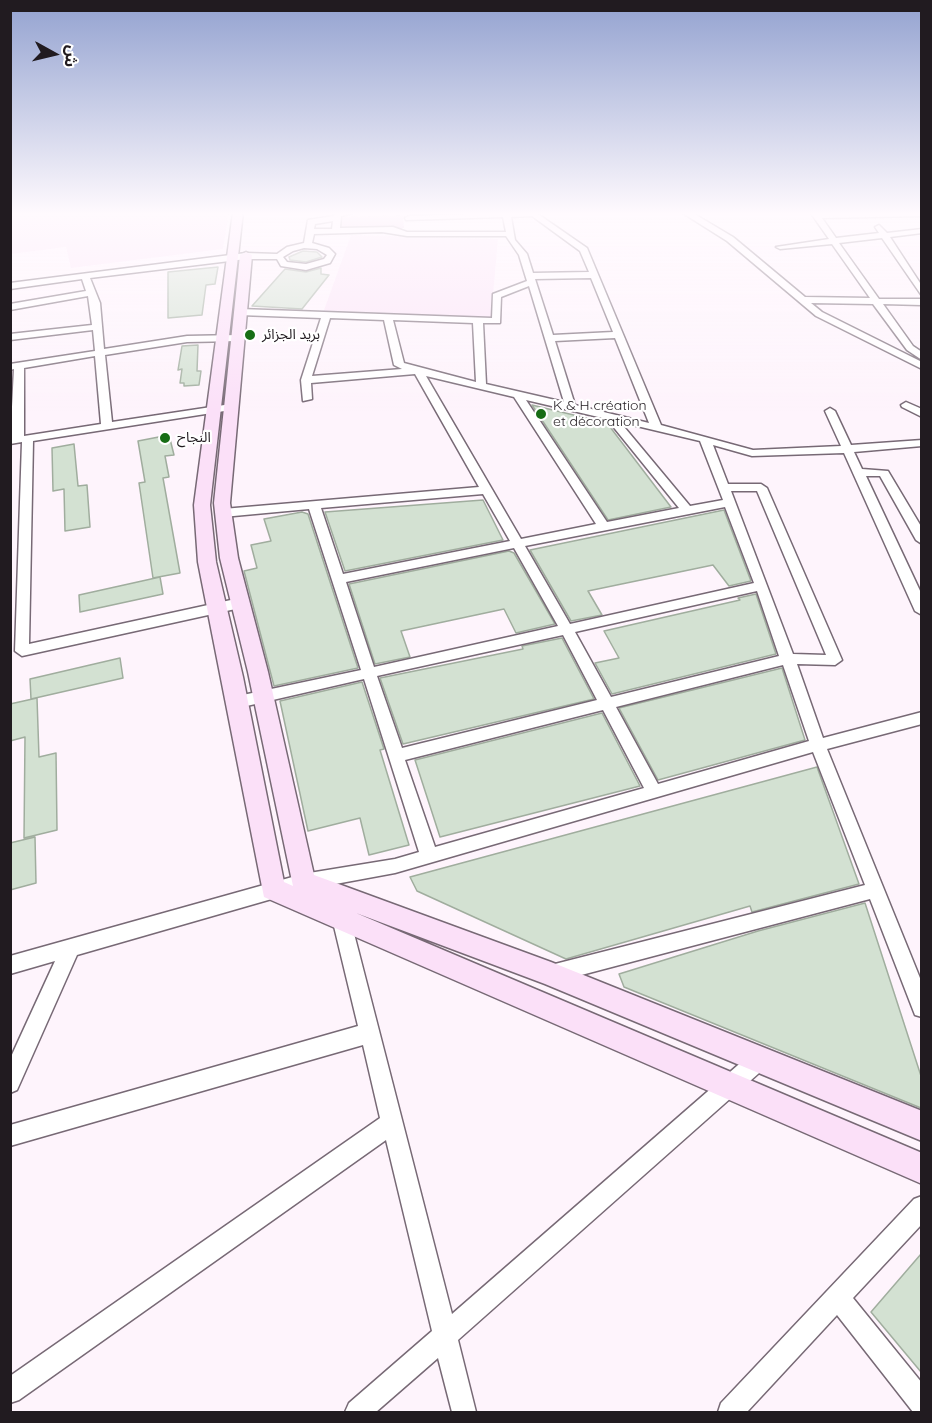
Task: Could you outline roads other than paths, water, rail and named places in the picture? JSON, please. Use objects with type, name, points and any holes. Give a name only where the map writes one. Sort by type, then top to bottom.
[{"type":"street","points":[[10,286],[67,278]]},
{"type":"street","points":[[86,278],[95,303],[108,426]]},
{"type":"street","points":[[237,278],[222,408],[202,505],[207,562],[238,702],[273,889]]},
{"type":"street","points":[[230,338],[240,312],[239,278]]},
{"type":"street","points":[[240,312],[497,321],[496,296],[531,279],[538,278]]},
{"type":"street","points":[[596,278],[657,428]]},
{"type":"street","points":[[777,278],[819,314],[921,366]]},
{"type":"street","points":[[859,278],[910,348],[921,358]]},
{"type":"street","points":[[912,278],[921,293]]},
{"type":"street","points":[[531,279],[571,408]]},
{"type":"street","points":[[10,307],[91,293]]},
{"type":"street","points":[[803,300],[921,302]]},
{"type":"street","points":[[307,399],[306,380],[326,315]]},
{"type":"street","points":[[388,317],[399,365],[705,439],[752,453],[921,443]]},
{"type":"street","points":[[477,320],[482,386]]},
{"type":"street","points":[[10,351],[13,337],[98,327]]},
{"type":"street","points":[[549,338],[619,335]]},
{"type":"street","points":[[230,338],[187,339],[15,367],[15,402],[19,440],[17,614],[22,651],[240,603]]},
{"type":"street","points":[[901,356],[921,358]]},
{"type":"street","points":[[306,380],[418,371]]},
{"type":"street","points":[[418,371],[567,630],[654,792]]},
{"type":"street","points":[[518,395],[604,527]]},
{"type":"street","points":[[906,405],[921,414]]},
{"type":"street","points":[[19,440],[222,408]]},
{"type":"street","points":[[222,408],[224,513],[229,558],[263,696],[303,882]]},
{"type":"street","points":[[830,411],[921,610]]},
{"type":"street","points":[[612,418],[687,511]]},
{"type":"street","points":[[705,439],[762,586],[818,745],[921,1008]]},
{"type":"street","points":[[858,472],[884,473],[921,540]]},
{"type":"street","points":[[338,579],[687,511],[727,495],[761,489],[835,660],[788,659],[396,756]]},
{"type":"street","points":[[224,513],[486,490]]},
{"type":"street","points":[[314,505],[429,856]]},
{"type":"street","points":[[238,702],[762,586]]},
{"type":"street","points":[[10,965],[273,889],[395,866],[818,745],[921,718]]},
{"type":"street","points":[[303,882],[551,974],[921,1126]]},
{"type":"street","points":[[273,889],[921,1169]]},
{"type":"street","points":[[551,974],[875,890]]},
{"type":"street","points":[[341,918],[464,1413]]},
{"type":"street","points":[[10,1083],[71,947]]},
{"type":"street","points":[[10,1136],[369,1033]]},
{"type":"street","points":[[358,1413],[760,1059]]},
{"type":"street","points":[[10,1391],[392,1123]]},
{"type":"street","points":[[730,1413],[921,1207]]},
{"type":"street","points":[[837,1297],[921,1403]]},
{"type":"place","name":"بريد الجزائر","points":[[250,335]]},
{"type":"place","name":"K & H création et décoration","points":[[541,414]]},
{"type":"place","name":"النجاح","points":[[165,438]]}]
